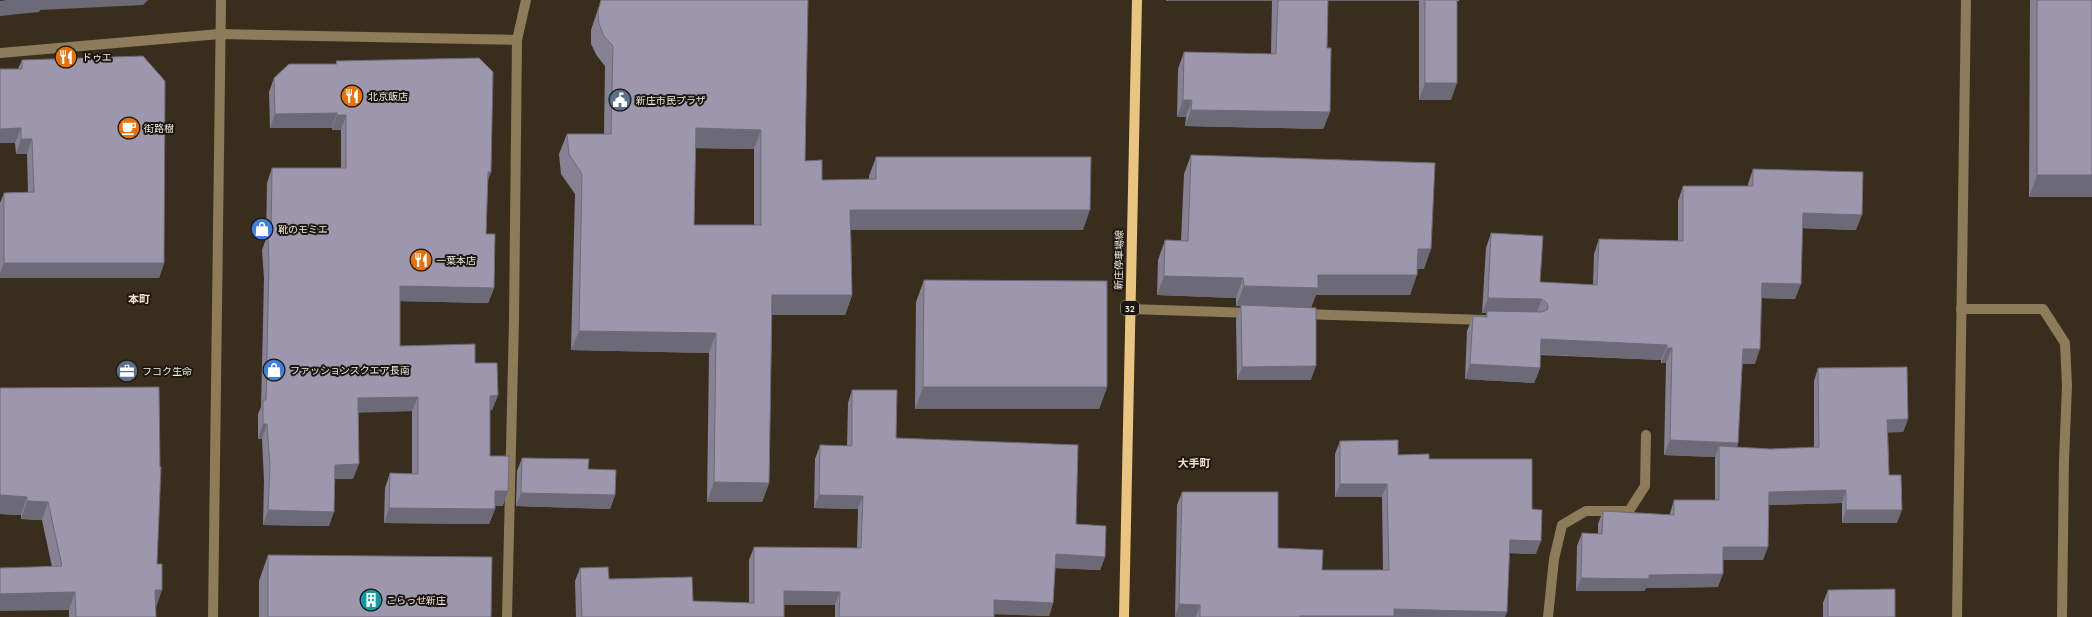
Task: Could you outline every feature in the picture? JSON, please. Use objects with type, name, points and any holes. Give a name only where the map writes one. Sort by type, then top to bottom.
[{"type":"main road","name":"新庄停車場線","points":[[1124,617],[1136,0]]},
{"type":"street","points":[[213,617],[221,0]]},
{"type":"street","points":[[507,617],[514,320],[517,40],[526,0]]},
{"type":"street","points":[[1957,617],[1966,0]]},
{"type":"street","points":[[0,53],[220,34],[517,40]]},
{"type":"street","points":[[1130,309],[1265,313]]},
{"type":"street","points":[[1961,309],[2043,309],[2065,343],[2067,386],[2062,617]]},
{"type":"street","points":[[1289,314],[1496,320]]},
{"type":"street","points":[[1548,617],[1554,559],[1562,525],[1586,511],[1629,510],[1645,486],[1646,435]]},
{"type":"building","points":[[601,0],[808,0],[805,161],[822,160],[822,180],[876,179],[876,157],[1091,157],[1090,210],[850,210],[852,295],[772,295],[769,483],[714,482],[716,333],[579,331],[582,174],[569,154],[567,134],[611,134],[613,46],[604,36],[599,24],[598,11]],"holes":[[[696,128],[761,130],[761,225],[694,225]]]},
{"type":"building","points":[[1278,0],[1328,0],[1327,48],[1331,48],[1330,112],[1191,110],[1192,100],[1183,100],[1184,52],[1276,54]]},
{"type":"building","points":[[1425,0],[1457,0],[1457,83],[1425,83]]},
{"type":"building","points":[[2037,0],[2092,0],[2092,175],[2037,175]]},
{"type":"building","points":[[143,56],[165,81],[164,263],[4,263],[4,193],[34,192],[32,139],[21,139],[21,128],[0,129],[0,69],[22,69],[22,60]]},
{"type":"building","points":[[479,58],[493,72],[491,172],[488,172],[486,234],[495,234],[494,288],[400,286],[400,346],[475,344],[475,363],[497,363],[498,395],[490,396],[490,456],[509,456],[508,491],[495,491],[495,509],[389,508],[390,473],[418,474],[418,397],[358,398],[359,464],[335,465],[334,512],[268,510],[270,466],[267,424],[263,424],[263,400],[266,400],[269,264],[268,235],[271,235],[272,168],[346,168],[346,115],[337,115],[337,113],[275,114],[274,78],[289,64],[337,64],[336,61]]},
{"type":"building","points":[[1191,155],[1435,163],[1431,249],[1418,249],[1417,275],[1318,275],[1318,288],[1244,286],[1243,278],[1164,276],[1165,240],[1188,241]]},
{"type":"building","points":[[1753,169],[1863,172],[1862,215],[1803,213],[1801,284],[1762,283],[1760,349],[1743,349],[1738,443],[1670,440],[1672,348],[1667,348],[1667,345],[1541,339],[1540,368],[1470,364],[1473,316],[1487,317],[1487,311],[1542,312],[1547,310],[1548,307],[1547,303],[1542,299],[1488,298],[1491,233],[1543,236],[1540,282],[1597,285],[1599,239],[1683,241],[1683,186],[1753,186]]},
{"type":"building","points":[[924,280],[1107,281],[1107,387],[923,387]]},
{"type":"building","points":[[1241,305],[1316,308],[1316,366],[1242,367]]},
{"type":"building","points":[[1907,367],[1908,419],[1887,420],[1889,475],[1901,475],[1902,510],[1846,510],[1846,490],[1769,492],[1768,547],[1723,547],[1723,574],[1649,575],[1649,579],[1581,578],[1582,533],[1602,534],[1603,511],[1674,515],[1674,500],[1719,500],[1719,446],[1770,449],[1819,447],[1818,368]]},
{"type":"building","points":[[159,387],[161,467],[157,564],[162,564],[162,590],[155,590],[156,617],[76,617],[75,592],[0,594],[0,568],[62,566],[48,502],[27,501],[27,497],[0,495],[0,388]]},
{"type":"building","points":[[852,390],[897,390],[896,438],[1078,445],[1076,524],[1106,526],[1105,557],[1056,554],[1053,603],[994,600],[994,617],[839,617],[840,592],[784,591],[784,617],[582,617],[580,568],[608,567],[609,579],[692,577],[693,601],[754,603],[754,547],[861,548],[863,496],[819,495],[820,445],[852,446]]},
{"type":"building","points":[[1398,440],[1398,455],[1429,454],[1429,459],[1532,459],[1532,509],[1542,510],[1541,541],[1510,540],[1507,612],[1394,609],[1394,616],[1200,617],[1200,605],[1179,604],[1182,492],[1278,492],[1278,548],[1323,550],[1322,570],[1389,570],[1387,484],[1340,484],[1340,441]]},
{"type":"building","points":[[522,458],[589,459],[588,469],[616,470],[615,495],[521,493]]},
{"type":"building","points":[[268,555],[492,557],[491,617],[268,617]]},
{"type":"building","points":[[1895,589],[1895,617],[1828,617],[1828,590]]},
{"type":"place","name":"ドゥエ","points":[[66,57]]},
{"type":"place","name":"北京飯店","points":[[352,96]]},
{"type":"place","name":"新庄市民プラザ","points":[[620,100]]},
{"type":"place","name":"街路樹","points":[[129,128]]},
{"type":"place","name":"靴のモミエ","points":[[262,229]]},
{"type":"place","name":"一葉本店","points":[[421,260]]},
{"type":"place","name":"ファッションスクエア長南","points":[[274,370]]},
{"type":"place","name":"フコク生命","points":[[127,371]]},
{"type":"place","name":"こらっせ新庄","points":[[371,600]]},
{"type":"district","name":"本町","points":[[139,299]]},
{"type":"district","name":"大手町","points":[[1194,463]]}]
